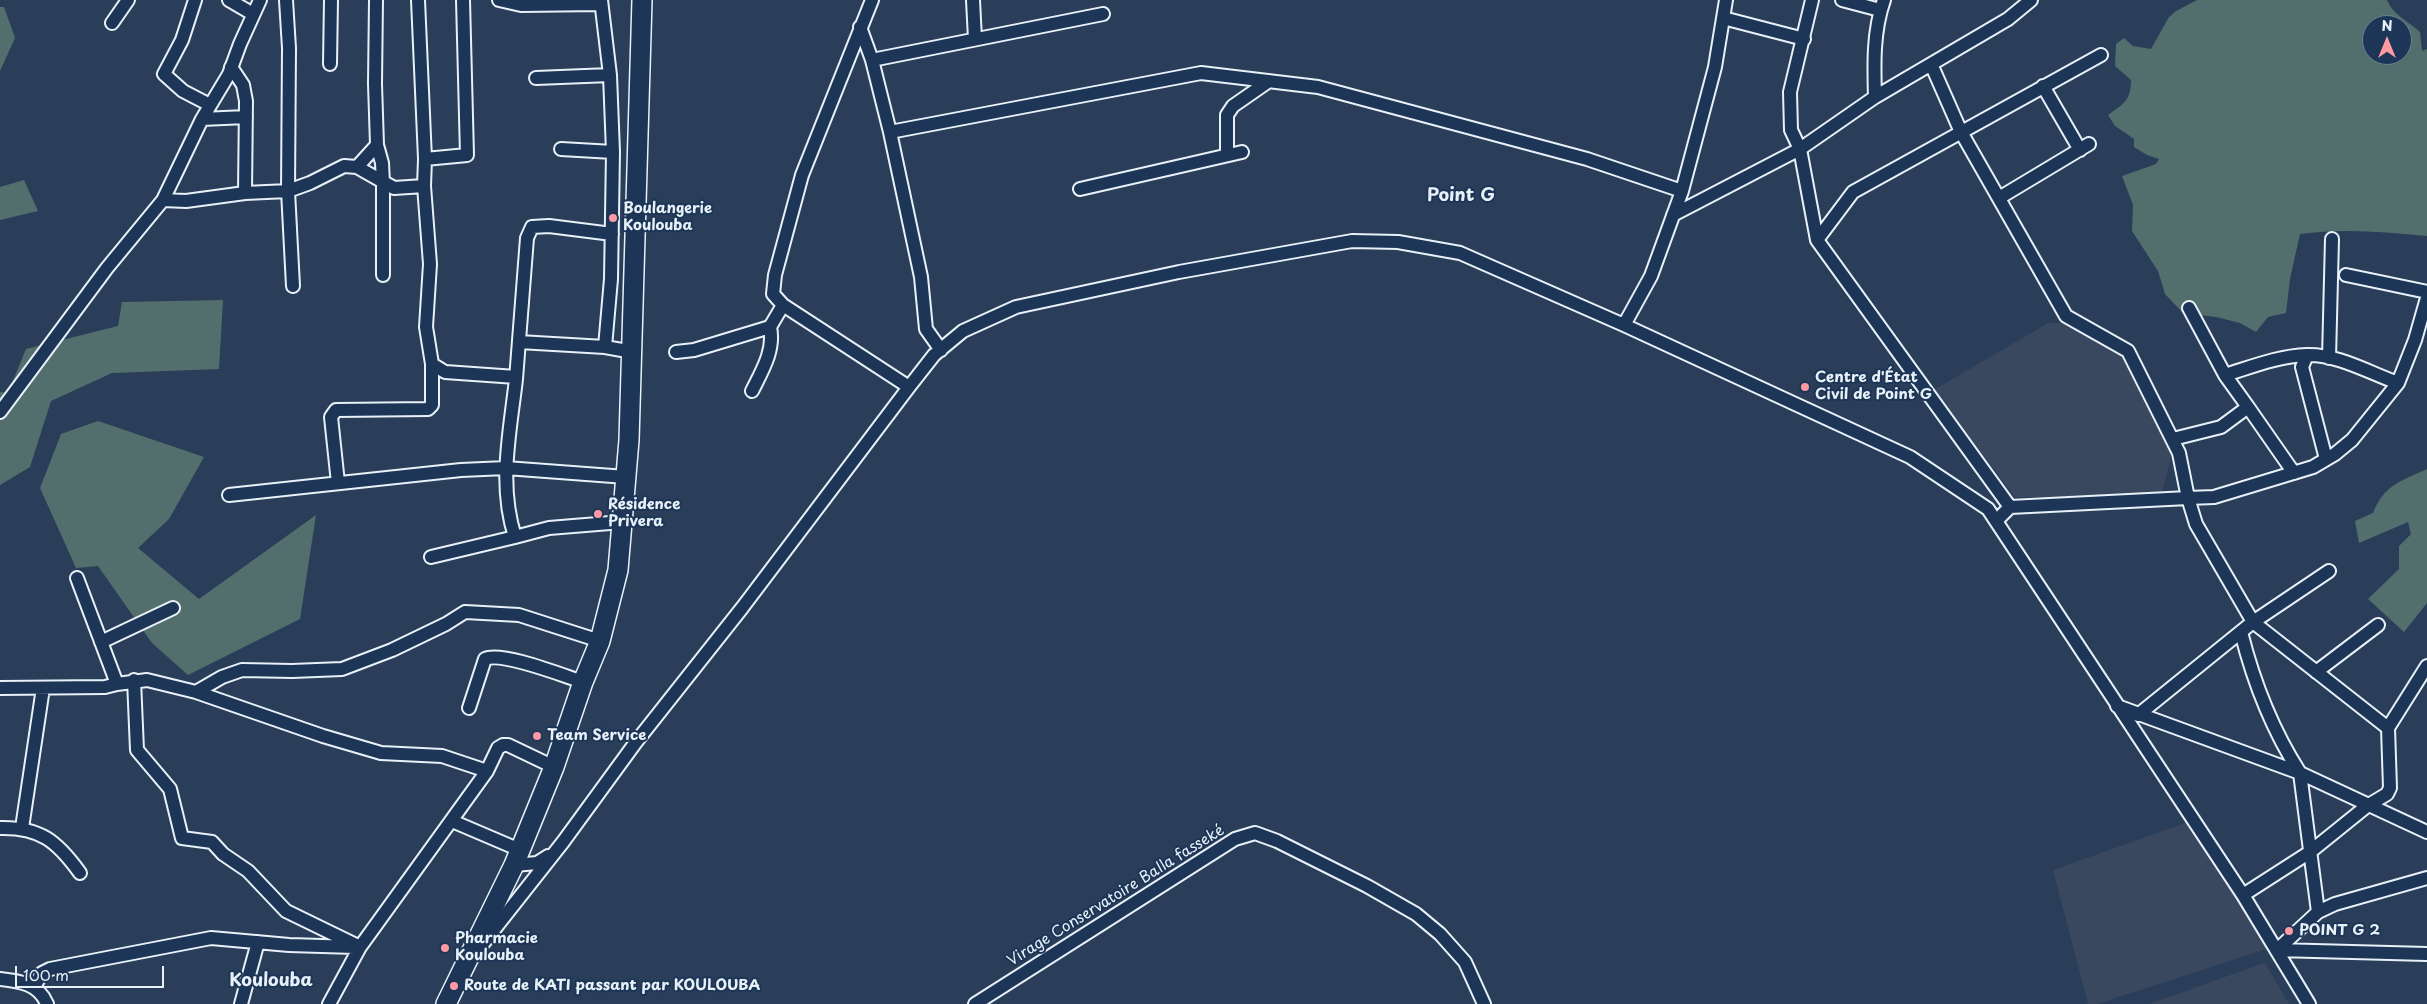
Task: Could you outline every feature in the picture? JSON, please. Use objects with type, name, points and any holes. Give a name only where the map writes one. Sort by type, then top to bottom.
[{"type":"highway","points":[[446,1004],[470,959],[517,857],[554,766],[583,682],[600,641],[618,570],[630,440],[642,0]]},
{"type":"street","points":[[112,22],[128,0]]},
{"type":"street","points":[[195,0],[182,40],[164,74],[183,91],[210,105]]},
{"type":"street","points":[[229,0],[253,14]]},
{"type":"street","points":[[0,412],[107,268],[162,200],[202,119],[231,67],[260,0]]},
{"type":"street","points":[[286,0],[289,48],[288,191],[293,286]]},
{"type":"street","points":[[330,64],[331,0]]},
{"type":"street","points":[[376,0],[376,145],[382,163],[383,275]]},
{"type":"street","points":[[338,483],[332,412],[336,410],[428,409],[432,405],[432,364],[426,327],[430,264],[424,186],[425,159],[418,0]]},
{"type":"street","points":[[425,159],[467,155],[463,0]]},
{"type":"street","points":[[499,0],[521,6],[601,2],[610,74],[612,152],[612,234],[605,347]]},
{"type":"street","points":[[872,0],[802,175],[775,275],[773,294],[783,305],[908,387]]},
{"type":"street","points":[[973,0],[975,39]]},
{"type":"street","points":[[1624,325],[1652,276],[1682,191],[1715,67],[1726,0]]},
{"type":"street","points":[[1812,0],[1790,92],[1791,130],[1800,149],[1817,240],[2010,507]]},
{"type":"street","points":[[1842,0],[1882,5],[1874,54],[1875,96]]},
{"type":"street","points":[[1673,215],[1800,149],[1875,96],[2008,19],[2031,0]]},
{"type":"street","points":[[872,60],[1103,14]]},
{"type":"street","points":[[1723,18],[1804,39]]},
{"type":"street","points":[[860,27],[872,60],[890,132],[921,277],[926,329],[941,350]]},
{"type":"street","points":[[1817,240],[1853,192],[2101,55]]},
{"type":"street","points":[[1930,64],[1962,132],[2066,316],[2128,350],[2179,453],[2188,498],[2196,524],[2253,622],[2388,728]]},
{"type":"street","points":[[231,67],[243,85],[246,116],[245,193]]},
{"type":"street","points":[[890,132],[1202,73],[1318,86],[1587,158],[1682,191]]},
{"type":"street","points":[[536,78],[610,74]]},
{"type":"street","points":[[1227,155],[1227,115],[1233,106],[1269,81]]},
{"type":"street","points":[[1999,198],[2084,147],[2043,86]]},
{"type":"street","points":[[202,119],[246,116]]},
{"type":"street","points":[[356,167],[376,145]]},
{"type":"street","points":[[561,149],[612,152]]},
{"type":"street","points":[[1080,189],[1242,152]]},
{"type":"street","points":[[162,200],[186,201],[245,193],[288,191],[310,183],[344,166],[356,167],[394,188],[424,186]]},
{"type":"street","points":[[515,537],[505,500],[506,468],[516,378],[527,238],[532,227],[549,226],[612,234]]},
{"type":"street","points":[[2329,358],[2332,240]]},
{"type":"street","points":[[470,959],[563,842],[636,742],[742,608],[908,387],[941,350],[963,331],[1016,307],[1179,272],[1352,241],[1398,242],[1460,253],[1624,325],[1910,457],[1988,509],[2243,895],[2310,1004]]},
{"type":"street","points":[[2346,275],[2427,292]]},
{"type":"street","points":[[1997,520],[2010,507],[2214,497],[2294,474],[2326,459],[2352,440],[2398,383],[2415,340],[2427,298]]},
{"type":"street","points":[[676,352],[694,350],[770,327],[783,305]]},
{"type":"street","points":[[2189,308],[2224,375],[2294,474]]},
{"type":"street","points":[[752,391],[768,356],[773,339],[770,327]]},
{"type":"street","points":[[519,342],[605,347],[632,352]]},
{"type":"street","points":[[2307,355],[2302,367],[2326,459]]},
{"type":"street","points":[[2224,375],[2268,361],[2307,355],[2329,358],[2398,383]]},
{"type":"street","points":[[432,364],[445,372],[516,378]]},
{"type":"street","points":[[2173,439],[2221,426],[2248,407]]},
{"type":"street","points":[[229,495],[461,470],[506,468],[626,477]]},
{"type":"street","points":[[431,557],[549,528],[622,522]]},
{"type":"street","points":[[2138,715],[2253,622],[2329,571]]},
{"type":"street","points":[[77,578],[117,684]]},
{"type":"street","points":[[102,642],[173,608]]},
{"type":"street","points":[[196,692],[222,677],[242,670],[342,669],[401,646],[465,612],[519,615],[600,641]]},
{"type":"street","points":[[2316,672],[2378,625]]},
{"type":"street","points":[[2241,632],[2250,668],[2288,755],[2300,773],[2318,912]]},
{"type":"street","points":[[468,708],[485,659],[490,657],[514,660],[583,682]]},
{"type":"street","points":[[2243,895],[2310,852],[2368,806],[2387,794],[2390,788],[2388,728],[2427,666]]},
{"type":"street","points":[[134,680],[137,750],[170,788],[182,838],[212,842],[223,854],[248,871],[286,911],[360,947]]},
{"type":"street","points":[[0,688],[105,687],[134,680],[147,680],[196,692],[322,736],[381,753],[442,756],[487,771]]},
{"type":"street","points":[[22,828],[43,688]]},
{"type":"street","points":[[2117,706],[2300,773],[2427,832]]},
{"type":"street","points":[[329,1004],[360,947],[487,771],[498,748],[508,745],[554,766]]},
{"type":"street","points":[[452,821],[517,857],[537,863],[563,842]]},
{"type":"street","points":[[0,828],[22,828],[50,839],[80,873]]},
{"type":"street","name":"Virage Conservatoire Balla fasseké","points":[[975,1004],[1235,839],[1255,833],[1277,840],[1367,886],[1416,914],[1440,934],[1465,962],[1484,1004]]},
{"type":"street","points":[[2277,950],[2318,912],[2335,904],[2427,878]]},
{"type":"street","points":[[34,986],[42,973],[50,969],[211,938],[360,947]]},
{"type":"street","points":[[241,1004],[258,942]]},
{"type":"street","points":[[2277,950],[2427,954]]},
{"type":"street","points":[[0,979],[34,986],[43,994],[47,1004]]},
{"type":"shaded area","points":[[2048,323],[2071,323],[2122,351],[2173,449],[2161,497],[2015,497],[1934,390]]},
{"type":"shaded area","points":[[2188,822],[2270,948],[2097,1004],[2088,1004],[2053,870]]},
{"type":"shaded area","points":[[2264,963],[2289,1004],[2149,1004]]},
{"type":"green space","points":[[2197,0],[2387,0],[2398,15],[2362,15],[2362,65],[2412,65],[2412,26],[2420,32],[2422,51],[2427,49],[2427,236],[2348,231],[2300,234],[2290,279],[2286,313],[2268,317],[2256,332],[2240,323],[2216,317],[2183,313],[2165,294],[2158,271],[2132,231],[2133,205],[2122,176],[2156,164],[2159,159],[2147,155],[2134,147],[2134,139],[2115,126],[2108,115],[2125,101],[2131,87],[2131,80],[2115,66],[2116,44],[2124,38],[2133,46],[2151,49],[2169,17]]},
{"type":"green space","points":[[0,7],[4,7],[15,38],[0,71]]},
{"type":"green space","points":[[24,180],[38,211],[0,220],[0,187]]},
{"type":"green space","points":[[223,300],[219,369],[112,373],[51,401],[30,467],[0,485],[0,392],[8,393],[26,349],[118,326],[122,302]]},
{"type":"green space","points":[[98,421],[204,457],[169,519],[138,548],[199,599],[316,515],[300,619],[188,675],[152,643],[98,566],[76,568],[40,488],[61,434]]},
{"type":"green space","points":[[2427,469],[2427,603],[2404,632],[2368,599],[2399,569],[2399,546],[2411,534],[2408,522],[2359,543],[2355,521],[2373,513],[2382,496],[2394,485]]},
{"type":"place","name":"Boulangerie Koulouba","points":[[613,218]]},
{"type":"place","name":"Centre d'État Civil de Point G","points":[[1805,387]]},
{"type":"place","name":"Résidence Privera","points":[[598,514]]},
{"type":"place","name":"Team Service","points":[[537,736]]},
{"type":"place","name":"POINT G 2","points":[[2289,931]]},
{"type":"place","name":"Pharmacie Koulouba","points":[[445,948]]},
{"type":"place","name":"Route de KATI passant par KOULOUBA","points":[[454,986]]},
{"type":"district","name":"Point G","points":[[1461,196]]},
{"type":"district","name":"Koulouba","points":[[271,981]]}]
